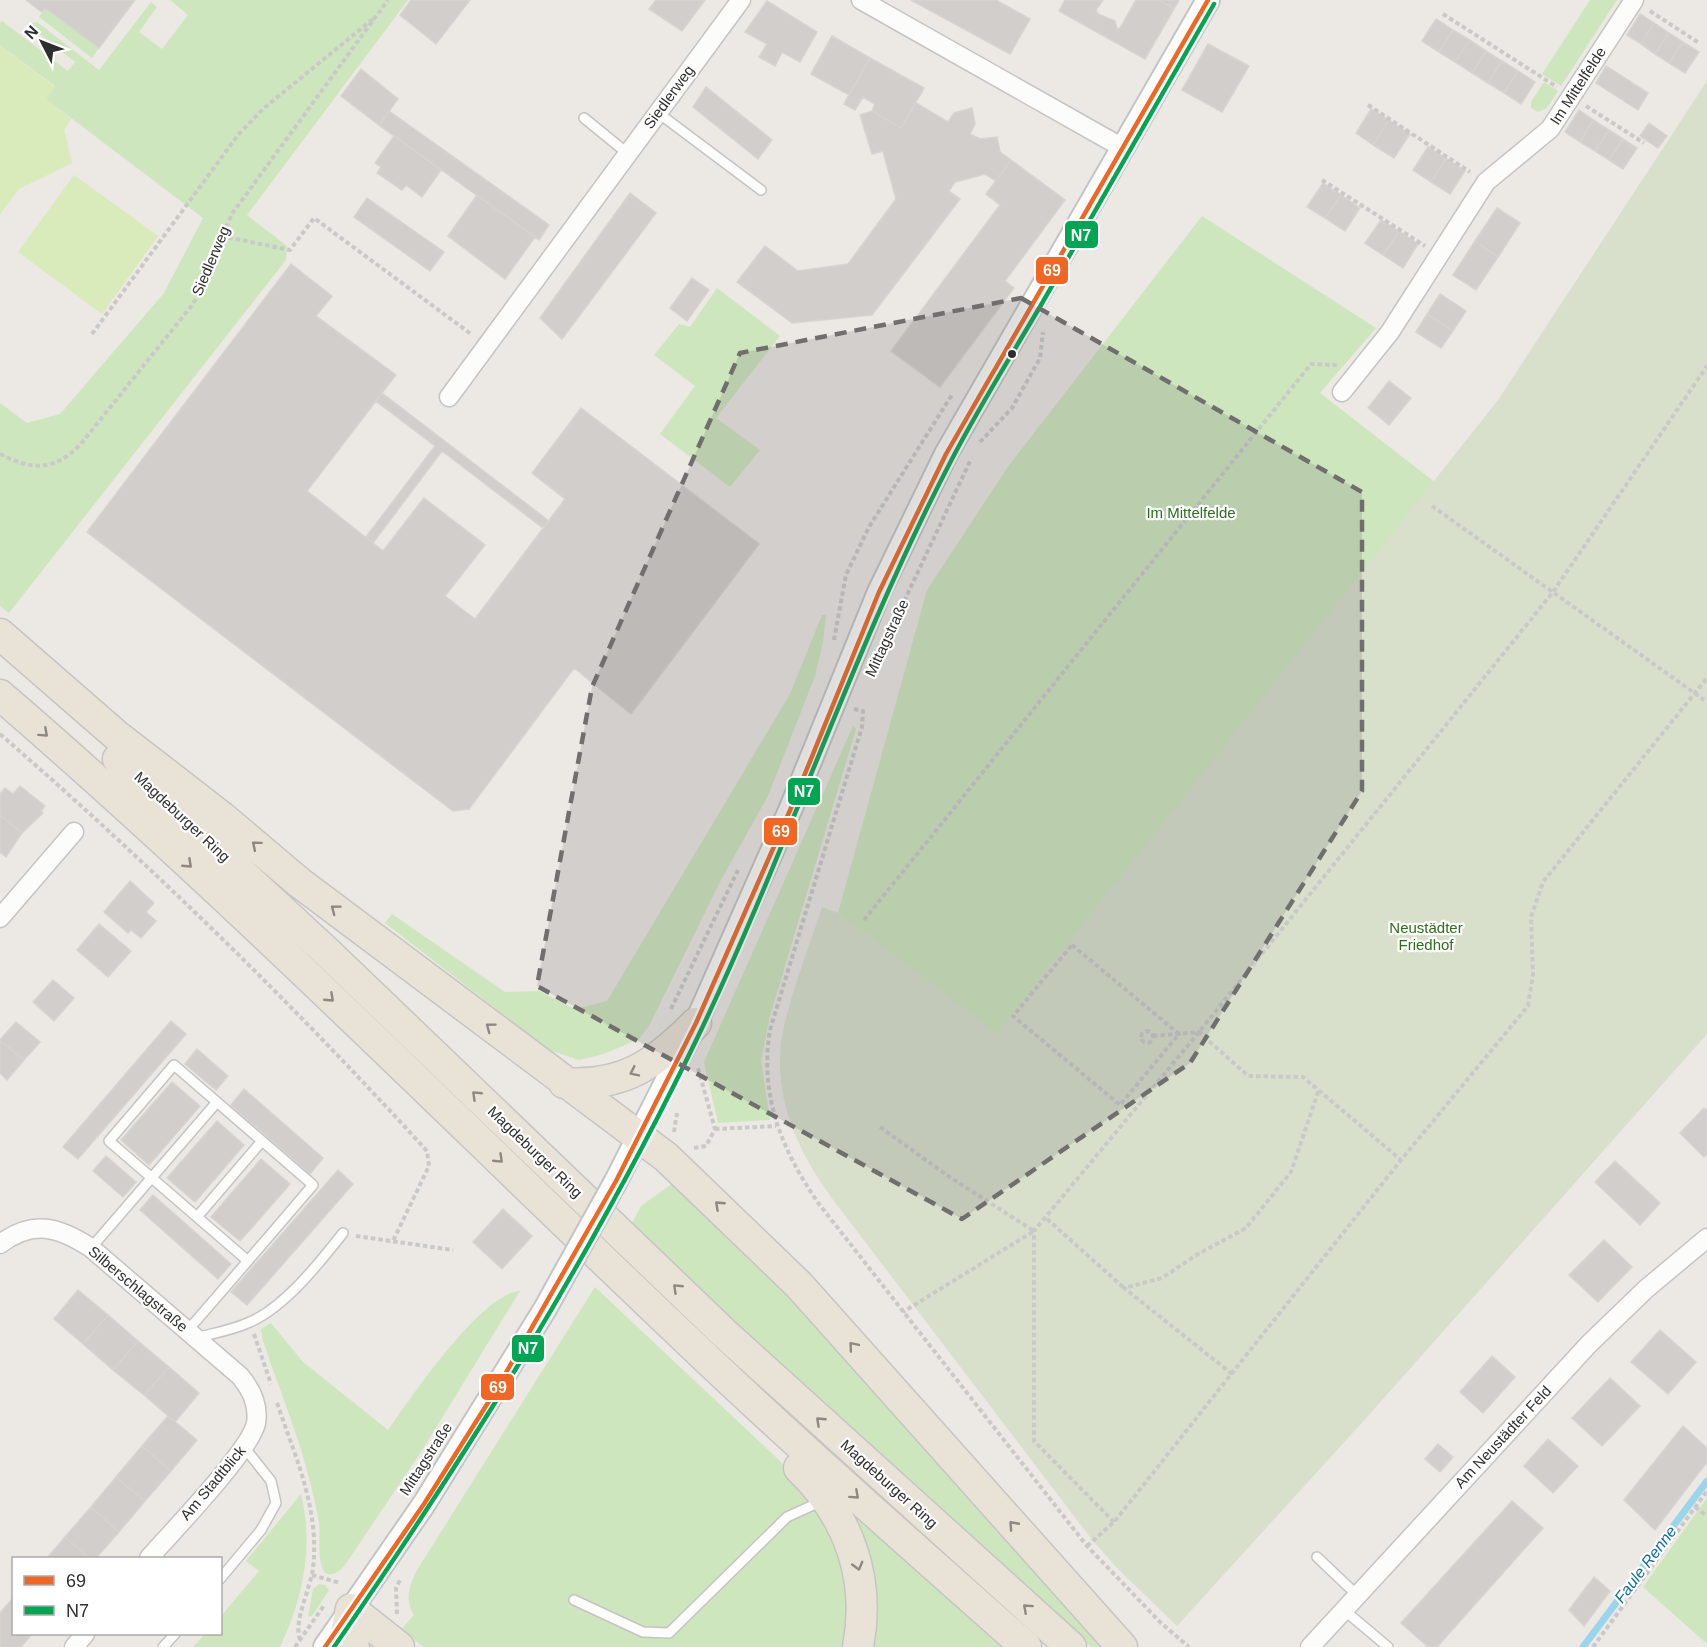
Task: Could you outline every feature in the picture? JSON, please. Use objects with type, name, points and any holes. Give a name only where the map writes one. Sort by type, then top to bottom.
[{"type":"highway","points":[[0,634],[116,735],[222,817],[300,883],[564,1083],[639,1136],[717,1203],[792,1277],[1122,1647]]},
{"type":"highway","name":"Magdeburger Ring","points":[[0,655],[129,768],[320,945],[740,1348],[1071,1647]]},
{"type":"highway","name":"Magdeburger Ring","points":[[0,694],[178,855],[688,1341],[837,1479],[1026,1647]]},
{"type":"highway","points":[[564,1083],[587,1084],[624,1077],[653,1063],[696,1023]]},
{"type":"highway","points":[[688,1341],[703,1376],[810,1478],[844,1529],[860,1572],[863,1600],[858,1647]]},
{"type":"highway","points":[[338,1597],[354,1647]]},
{"type":"highway","points":[[338,1597],[399,1647]]},
{"type":"street","name":"Siedlerweg","points":[[449,397],[741,0]]},
{"type":"street","points":[[861,0],[1123,148]]},
{"type":"street","name":"Mittagstraße","points":[[325,1647],[338,1597],[448,1467],[545,1309],[616,1181],[696,1023],[791,808],[879,592],[941,464],[1208,0]]},
{"type":"street","name":"Im Mittelfelde","points":[[1342,392],[1390,333],[1486,182],[1550,129],[1634,1]]},
{"type":"street","points":[[0,918],[74,832]]},
{"type":"street","name":"Silberschlagstraße","points":[[0,1244],[16,1232],[45,1228],[69,1234],[91,1248],[240,1376],[254,1400]]},
{"type":"street","name":"Am Neustädter Feld","points":[[1310,1647],[1589,1344],[1646,1289],[1707,1238]]},
{"type":"street","name":"Am Stadtblick","points":[[150,1557],[244,1447],[256,1423],[254,1400]]},
{"type":"street","points":[[74,1647],[85,1635]]},
{"type":"lane","points":[[657,112],[761,190]]},
{"type":"lane","points":[[584,118],[627,153]]},
{"type":"lane","points":[[192,1334],[248,1261],[313,1185],[174,1065],[109,1141],[248,1261]]},
{"type":"lane","points":[[91,1248],[217,1102]]},
{"type":"lane","points":[[197,1217],[262,1141]]},
{"type":"lane","points":[[192,1334],[250,1322],[272,1308],[318,1264],[343,1233]]},
{"type":"lane","points":[[222,1577],[261,1530],[276,1503],[276,1491],[268,1474],[244,1447]]},
{"type":"lane","points":[[574,1600],[643,1632],[669,1633],[787,1517],[826,1499]]},
{"type":"lane","points":[[1317,1557],[1357,1595]]},
{"type":"lane","points":[[1344,1610],[1389,1647]]},
{"type":"lane","points":[[163,1647],[174,1635]]},
{"type":"path","name":"Siedlerweg","points":[[0,454],[26,466],[43,466],[61,460],[75,450],[193,304],[205,282],[221,236],[238,205],[388,0]]},
{"type":"path","points":[[1634,1],[1700,43]]},
{"type":"path","points":[[92,334],[238,135],[264,109],[379,14]]},
{"type":"path","points":[[1443,14],[1644,143]]},
{"type":"path","points":[[1368,105],[1486,182]]},
{"type":"path","points":[[1322,180],[1440,256]]},
{"type":"path","points":[[221,236],[290,250],[314,218],[487,346]]},
{"type":"path","points":[[977,445],[1012,408],[1029,378],[1040,358],[1043,327]]},
{"type":"path","points":[[864,920],[1311,364],[1343,366]]},
{"type":"path","points":[[903,1312],[1034,1231],[1047,1219],[1553,592],[1707,366]]},
{"type":"path","points":[[833,649],[846,575],[869,527],[887,501],[916,448]]},
{"type":"path","name":"Mittagstraße","points":[[883,645],[972,456]]},
{"type":"path","points":[[1432,506],[1707,702]]},
{"type":"path","points":[[1088,1546],[1114,1522],[1401,1160],[1528,1006],[1533,975],[1531,917],[1543,882],[1707,678]]},
{"type":"path","points":[[849,720],[858,698]]},
{"type":"path","points":[[853,709],[863,711],[862,727],[770,1030],[766,1071],[776,1126],[813,1195],[1088,1546],[1161,1623],[1189,1647]]},
{"type":"path","points":[[0,734],[91,813],[225,938],[428,1151],[429,1166],[392,1243]]},
{"type":"path","points":[[668,1017],[740,866]]},
{"type":"path","points":[[1072,945],[1179,1034],[1120,1105],[1013,1016],[1072,945]]},
{"type":"path","points":[[1153,1036],[1199,1032],[1248,1076],[1303,1077],[1401,1160]]},
{"type":"path","points":[[690,1147],[706,1146],[715,1129],[696,1058],[692,1068]]},
{"type":"path","points":[[1124,1288],[1162,1278],[1198,1254],[1246,1228],[1291,1172],[1319,1089]]},
{"type":"path","points":[[673,1136],[678,1107]]},
{"type":"path","points":[[715,1129],[776,1126]]},
{"type":"path","points":[[880,1126],[948,1176],[1034,1231]]},
{"type":"path","points":[[1047,1219],[1124,1288],[1232,1374]]},
{"type":"path","points":[[1034,1231],[1034,1441],[1114,1522]]},
{"type":"path","points":[[343,1233],[392,1243],[453,1250]]},
{"type":"path","points":[[250,1322],[272,1389]]},
{"type":"path","points":[[276,1400],[311,1507],[312,1574],[298,1629],[300,1639]]},
{"type":"path","points":[[1593,1647],[1707,1491]]},
{"type":"path","points":[[1695,1506],[1707,1516]]},
{"type":"path","points":[[312,1574],[338,1597]]},
{"type":"path","points":[[295,1647],[338,1597],[347,1574]]},
{"type":"highlighted area","points":[[1021,298],[1362,492],[1362,791],[1190,1063],[962,1219],[537,986],[592,687],[740,353]]},
{"type":"green space","points":[[170,0],[408,0],[247,215],[287,246],[286,260],[9,613],[0,606],[0,403],[27,423],[60,414],[164,293],[203,218],[46,99],[55,86],[0,45],[0,23],[2,21],[68,71],[75,62],[27,24],[37,22],[99,70],[151,2],[157,7],[139,32],[162,49],[188,15]]},
{"type":"green space","points":[[1590,0],[1617,0],[1561,86],[1542,74]]},
{"type":"green space","points":[[45,8],[99,48],[92,58],[39,17]]},
{"type":"green space","points":[[0,45],[55,87],[46,99],[71,119],[64,130],[72,163],[19,189],[0,214]]},
{"type":"green space","name":"Neustädter Friedhof","points":[[1707,81],[1707,1034],[1368,1416],[1177,1626],[1119,1570],[1093,1541],[837,1205],[802,1150],[786,1109],[780,1066],[781,1044],[793,994],[822,907],[838,913],[997,1033],[1498,400]]},
{"type":"green space","points":[[1544,82],[1558,91],[1547,108],[1538,112],[1531,108],[1531,102]]},
{"type":"green space","points":[[74,175],[158,236],[102,314],[18,252]]},
{"type":"green space","name":"Im Mittelfelde","points":[[1202,216],[1376,328],[1320,393],[1436,483],[997,1034],[838,913],[927,590],[1007,468]]},
{"type":"green space","points":[[717,288],[780,336],[716,418],[760,450],[730,487],[660,434],[695,386],[654,355],[679,324],[690,327]]},
{"type":"green space","points":[[822,615],[826,615],[823,642],[815,676],[768,796],[721,880],[649,1026],[639,1039],[604,1054],[579,1060],[549,1050],[385,923],[392,914],[505,992],[539,991],[575,1009],[607,1001],[790,694]]},
{"type":"green space","points":[[853,726],[856,729],[770,1016],[761,1061],[770,1120],[718,1123],[704,1062]]},
{"type":"green space","points":[[673,1183],[782,1287],[1108,1647],[1091,1647],[744,1332],[632,1223],[641,1206]]},
{"type":"green space","points":[[595,1287],[780,1461],[818,1506],[848,1572],[847,1647],[424,1647],[400,1631],[414,1615],[409,1598],[410,1587],[417,1570]]},
{"type":"green space","points":[[520,1291],[421,1452],[345,1565],[335,1573],[325,1573],[319,1549],[319,1523],[309,1477],[261,1329],[271,1323],[303,1362],[388,1430],[429,1373],[467,1328],[486,1309],[504,1296]]},
{"type":"green space","points":[[301,1494],[306,1534],[304,1572],[295,1610],[280,1647],[193,1647],[204,1635],[222,1635],[222,1615],[259,1571],[246,1561]]},
{"type":"green space","points":[[836,1495],[1006,1647],[868,1647]]},
{"type":"green space","points":[[1707,1498],[1707,1644],[1643,1587]]},
{"type":"green space","points":[[319,1584],[325,1585],[329,1590],[312,1616],[308,1617],[313,1589]]},
{"type":"building","points":[[26,0],[135,0],[99,48],[45,8],[42,12]]},
{"type":"building","points":[[411,0],[470,0],[436,44],[400,15]]},
{"type":"building","points":[[656,0],[705,0],[682,31],[649,9]]},
{"type":"building","points":[[911,0],[996,0],[1030,19],[1010,54]]},
{"type":"building","points":[[1065,0],[1103,0],[1096,10],[1098,14],[1115,21],[1117,29],[1120,28],[1136,0],[1159,0],[1174,9],[1145,59],[1059,11]]},
{"type":"building","points":[[1159,0],[1179,0],[1174,9]]},
{"type":"building","points":[[767,1],[817,32],[800,62],[782,52],[775,66],[759,57],[767,44],[745,32]]},
{"type":"building","points":[[1640,14],[1654,23],[1641,44],[1627,35]]},
{"type":"building","points":[[1436,19],[1453,30],[1439,52],[1422,41]]},
{"type":"building","points":[[1654,23],[1669,33],[1655,54],[1641,44]]},
{"type":"building","points":[[1453,30],[1470,40],[1455,62],[1439,52]]},
{"type":"building","points":[[1669,33],[1683,42],[1669,63],[1655,54]]},
{"type":"building","points":[[832,36],[870,58],[849,95],[811,74]]},
{"type":"building","points":[[1470,40],[1486,51],[1472,73],[1455,62]]},
{"type":"building","points":[[1683,42],[1699,52],[1685,73],[1669,63]]},
{"type":"building","points":[[1208,44],[1249,66],[1222,112],[1182,90]]},
{"type":"building","points":[[1486,51],[1502,61],[1488,83],[1472,73]]},
{"type":"building","points":[[870,58],[924,88],[901,128],[872,111],[875,104],[863,97],[855,110],[844,104]]},
{"type":"building","points":[[1502,61],[1518,71],[1504,93],[1488,83]]},
{"type":"building","points":[[1606,66],[1648,93],[1638,110],[1596,83]]},
{"type":"building","points":[[361,69],[398,99],[379,125],[341,96]]},
{"type":"building","points":[[1518,71],[1535,82],[1521,104],[1504,93]]},
{"type":"building","points":[[706,87],[772,140],[758,159],[693,107]]},
{"type":"building","points":[[916,103],[948,122],[954,113],[972,108],[975,124],[970,134],[980,139],[997,137],[1000,152],[1011,160],[996,181],[985,174],[955,182],[949,191],[960,199],[872,315],[792,323],[737,282],[765,246],[798,271],[848,264],[896,199],[883,151],[872,154],[860,115],[872,111],[901,128]]},
{"type":"building","points":[[1371,109],[1389,120],[1373,145],[1356,133]]},
{"type":"building","points":[[1579,110],[1593,120],[1580,142],[1565,132]]},
{"type":"building","points":[[389,111],[549,225],[539,240],[379,125]]},
{"type":"building","points":[[1389,120],[1410,134],[1394,158],[1373,145]]},
{"type":"building","points":[[1593,120],[1609,130],[1595,151],[1580,142]]},
{"type":"building","points":[[1649,123],[1667,136],[1658,148],[1640,136]]},
{"type":"building","points":[[1609,130],[1623,139],[1609,160],[1595,151]]},
{"type":"building","points":[[394,136],[441,170],[422,197],[406,185],[402,190],[377,173],[381,167],[375,163]]},
{"type":"building","points":[[1623,139],[1637,148],[1623,169],[1609,160]]},
{"type":"building","points":[[1428,147],[1446,158],[1431,182],[1413,170]]},
{"type":"building","points":[[1446,158],[1465,171],[1450,194],[1431,182]]},
{"type":"building","points":[[1011,160],[1065,200],[1005,281],[1014,288],[940,387],[891,351],[1000,205],[986,194]]},
{"type":"building","points":[[1323,183],[1341,195],[1325,218],[1307,207]]},
{"type":"building","points":[[630,193],[656,213],[562,339],[540,318]]},
{"type":"building","points":[[477,195],[535,237],[505,279],[448,236]]},
{"type":"building","points":[[1341,195],[1360,208],[1345,231],[1325,218]]},
{"type":"building","points":[[367,198],[444,252],[430,271],[354,217]]},
{"type":"building","points":[[1497,208],[1520,223],[1498,257],[1475,241]]},
{"type":"building","points":[[1381,220],[1399,231],[1383,255],[1365,243]]},
{"type":"building","points":[[1399,231],[1418,244],[1403,268],[1383,255]]},
{"type":"building","points":[[1475,241],[1498,257],[1476,290],[1453,275]]},
{"type":"building","points":[[291,264],[332,296],[316,316],[396,375],[307,491],[383,551],[424,498],[485,545],[445,596],[475,619],[565,499],[532,473],[581,408],[759,544],[631,714],[574,668],[469,809],[453,811],[87,532]]},
{"type":"building","points":[[692,278],[709,290],[687,321],[670,308]]},
{"type":"building","points":[[1440,294],[1466,311],[1453,331],[1427,314]]},
{"type":"building","points":[[1427,314],[1453,331],[1441,348],[1416,332]]},
{"type":"building","points":[[1389,381],[1411,398],[1389,425],[1368,408]]},
{"type":"building","points":[[382,393],[549,521],[543,528],[442,451],[373,543],[366,537],[435,446],[376,401]]},
{"type":"building","points":[[20,786],[45,806],[41,811],[43,813],[22,833],[0,815],[0,794],[5,788],[13,794]]},
{"type":"building","points":[[0,815],[22,833],[6,857],[0,852]]},
{"type":"building","points":[[130,881],[154,903],[146,912],[156,921],[141,938],[131,930],[128,933],[104,912]]},
{"type":"building","points":[[99,924],[131,951],[108,977],[77,950]]},
{"type":"building","points":[[53,980],[74,998],[54,1021],[33,1002]]},
{"type":"building","points":[[171,1021],[186,1034],[78,1159],[63,1147]]},
{"type":"building","points":[[16,1022],[40,1042],[24,1060],[0,1040]]},
{"type":"building","points":[[0,1040],[24,1060],[7,1080],[0,1073]]},
{"type":"building","points":[[197,1049],[228,1076],[216,1090],[185,1064]]},
{"type":"building","points":[[172,1082],[200,1106],[149,1165],[121,1140]]},
{"type":"building","points":[[244,1089],[323,1158],[310,1174],[231,1105]]},
{"type":"building","points":[[1704,1108],[1707,1111],[1707,1154],[1704,1157],[1680,1133]]},
{"type":"building","points":[[217,1121],[244,1145],[195,1202],[167,1178]]},
{"type":"building","points":[[106,1156],[136,1182],[123,1197],[93,1171]]},
{"type":"building","points":[[261,1159],[290,1184],[240,1241],[211,1217]]},
{"type":"building","points":[[1615,1161],[1660,1203],[1640,1225],[1595,1182]]},
{"type":"building","points":[[338,1170],[353,1184],[247,1305],[231,1292]]},
{"type":"building","points":[[153,1195],[231,1264],[218,1279],[140,1210]]},
{"type":"building","points":[[503,1209],[532,1236],[502,1269],[473,1242]]},
{"type":"building","points":[[1604,1240],[1632,1267],[1598,1302],[1569,1275]]},
{"type":"building","points":[[78,1290],[108,1315],[83,1344],[54,1319]]},
{"type":"building","points":[[108,1315],[138,1341],[113,1370],[83,1344]]},
{"type":"building","points":[[1660,1330],[1696,1362],[1668,1394],[1631,1362]]},
{"type":"building","points":[[138,1341],[169,1367],[144,1395],[113,1370]]},
{"type":"building","points":[[1492,1356],[1515,1377],[1483,1413],[1460,1392]]},
{"type":"building","points":[[169,1367],[199,1393],[175,1422],[144,1395]]},
{"type":"building","points":[[1610,1378],[1640,1406],[1602,1446],[1572,1418]]},
{"type":"building","points":[[168,1416],[197,1440],[171,1471],[142,1446]]},
{"type":"building","points":[[1683,1426],[1707,1448],[1707,1462],[1655,1530],[1624,1500]]},
{"type":"building","points":[[1548,1439],[1578,1466],[1553,1493],[1524,1466]]},
{"type":"building","points":[[1438,1444],[1453,1457],[1440,1472],[1425,1459]]},
{"type":"building","points":[[142,1446],[171,1471],[145,1501],[116,1477]]},
{"type":"building","points":[[116,1477],[145,1501],[119,1532],[91,1507]]},
{"type":"building","points":[[1512,1501],[1543,1528],[1437,1647],[1428,1647],[1401,1623]]},
{"type":"building","points":[[91,1507],[119,1532],[97,1557],[88,1557],[65,1537]]},
{"type":"building","points":[[65,1537],[88,1557],[48,1557]]},
{"type":"building","points":[[1594,1577],[1610,1591],[1584,1626],[1569,1610]]},
{"type":"building","points":[[12,1599],[12,1635],[31,1635],[21,1647],[0,1647],[0,1613]]},
{"type":"waterway","name":"Faule Renne","points":[[1583,1647],[1707,1481]]},
{"type":"transit line","name":"69","points":[[325,1647],[424,1504],[496,1390],[616,1181],[696,1023],[791,808],[879,592],[946,454],[1208,0]]},
{"type":"transit line","name":"N7","points":[[334,1647],[484,1421],[577,1266],[621,1187],[703,1026],[735,956],[854,670],[917,528],[984,401],[1214,4]]}]
